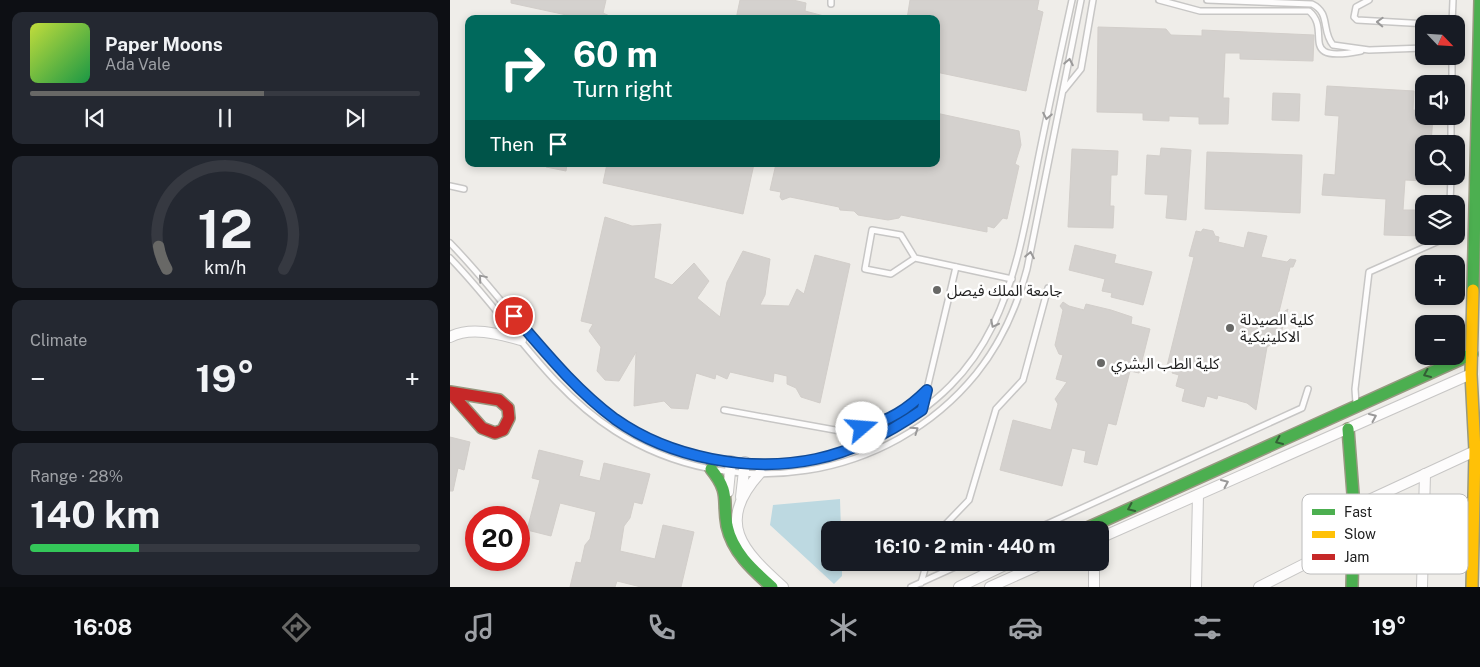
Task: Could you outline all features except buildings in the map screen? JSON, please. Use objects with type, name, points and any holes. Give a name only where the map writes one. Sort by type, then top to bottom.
[{"type":"street","points":[[1472,587],[1475,451],[1471,374],[1476,314],[1480,0]]},
{"type":"street","points":[[450,338],[458,333],[484,332],[520,340]]},
{"type":"street","points":[[1103,521],[1472,354]]},
{"type":"street","points":[[1109,534],[1471,374]]},
{"type":"street","points":[[450,392],[499,400],[508,408],[508,418],[503,430],[495,433],[482,428],[450,392]]},
{"type":"street","points":[[1348,429],[1353,494]]},
{"type":"street","points":[[1383,494],[1475,451]]},
{"type":"street","points":[[745,462],[736,515],[738,533],[748,553],[783,587]]},
{"type":"street","points":[[730,466],[727,526],[735,549],[748,566],[772,587]]},
{"type":"street","points":[[711,468],[724,484],[727,500]]},
{"type":"street","points":[[740,500],[747,488],[760,473]]},
{"type":"street","points":[[1424,494],[1425,474]]},
{"type":"street","points":[[1196,587],[1198,495]]},
{"type":"street","points":[[1259,587],[1302,565]]},
{"type":"street","points":[[959,587],[993,571]]},
{"type":"street","points":[[990,587],[1026,571]]},
{"type":"street","points":[[1094,571],[1094,587]]},
{"type":"street","points":[[1352,587],[1353,574]]},
{"type":"street","points":[[1422,574],[1422,587]]},
{"type":"lane","points":[[450,258],[571,396],[614,430],[651,450],[696,466],[711,468],[745,462],[797,462],[817,459],[870,441],[896,428],[944,392],[968,366],[996,322],[1012,279],[1072,0]]},
{"type":"lane","points":[[450,243],[566,376],[606,412],[631,429],[677,450],[730,466],[743,473],[798,472],[848,461],[904,438],[952,401],[976,374],[1006,326],[1020,297],[1027,269],[1081,0]]},
{"type":"lane","points":[[1064,90],[1081,69],[1093,0]]},
{"type":"lane","points":[[1159,0],[1200,11],[1309,11],[1316,21],[1319,44],[1330,54],[1337,56],[1369,50]]},
{"type":"lane","points":[[1207,0],[1312,4],[1325,16],[1332,46],[1369,50],[1415,48]]},
{"type":"lane","points":[[1369,0],[1356,7],[1354,17],[1356,20],[1415,23]]},
{"type":"lane","points":[[1452,0],[1452,15]]},
{"type":"lane","points":[[450,186],[464,189]]},
{"type":"lane","points":[[915,258],[891,274],[865,269],[872,230],[901,235],[915,258],[1012,279]]},
{"type":"lane","points":[[1357,406],[1355,390],[1369,272],[1430,245]]},
{"type":"lane","points":[[922,410],[956,268]]},
{"type":"lane","points":[[949,521],[969,500],[996,409],[1023,380],[1048,288]]},
{"type":"lane","points":[[1054,521],[1302,408],[1308,389]]},
{"type":"lane","points":[[724,410],[846,432],[878,424],[893,417],[910,407],[927,390]]},
{"type":"lane","points":[[921,582],[924,571]]},
{"type":"lane","points":[[911,587],[946,571]]},
{"type":"water","points":[[840,499],[841,521],[821,521],[821,571],[842,571],[842,576],[834,584],[770,525],[773,505]]},
{"type":"traffic: fast","points":[[1473,290],[1480,0]]},
{"type":"traffic: fast","points":[[1103,521],[1472,354]]},
{"type":"traffic: fast","points":[[1348,429],[1353,494]]},
{"type":"traffic: fast","points":[[711,469],[724,491],[727,526],[734,545],[745,560],[772,587]]},
{"type":"traffic: fast","points":[[1352,574],[1352,587]]},
{"type":"traffic: slow","points":[[1472,587],[1475,451],[1471,374],[1473,290]]},
{"type":"traffic: jam","points":[[450,392],[499,400],[508,408],[509,418],[503,430],[495,433],[482,428],[450,392]]},
{"type":"place","name":"جامعة الملك فيصل","points":[[937,290]]},
{"type":"place","name":"كلية الصيدلة الاكلينيكية","points":[[1230,328]]},
{"type":"place","name":"كلية الطب البشري","points":[[1101,363]]},
{"type":"route","points":[[514,316],[583,393],[631,429],[677,450],[720,460],[740,462],[797,462],[817,459],[870,441],[896,428],[922,410],[927,390],[910,407],[893,417],[878,424],[862,428]]}]
